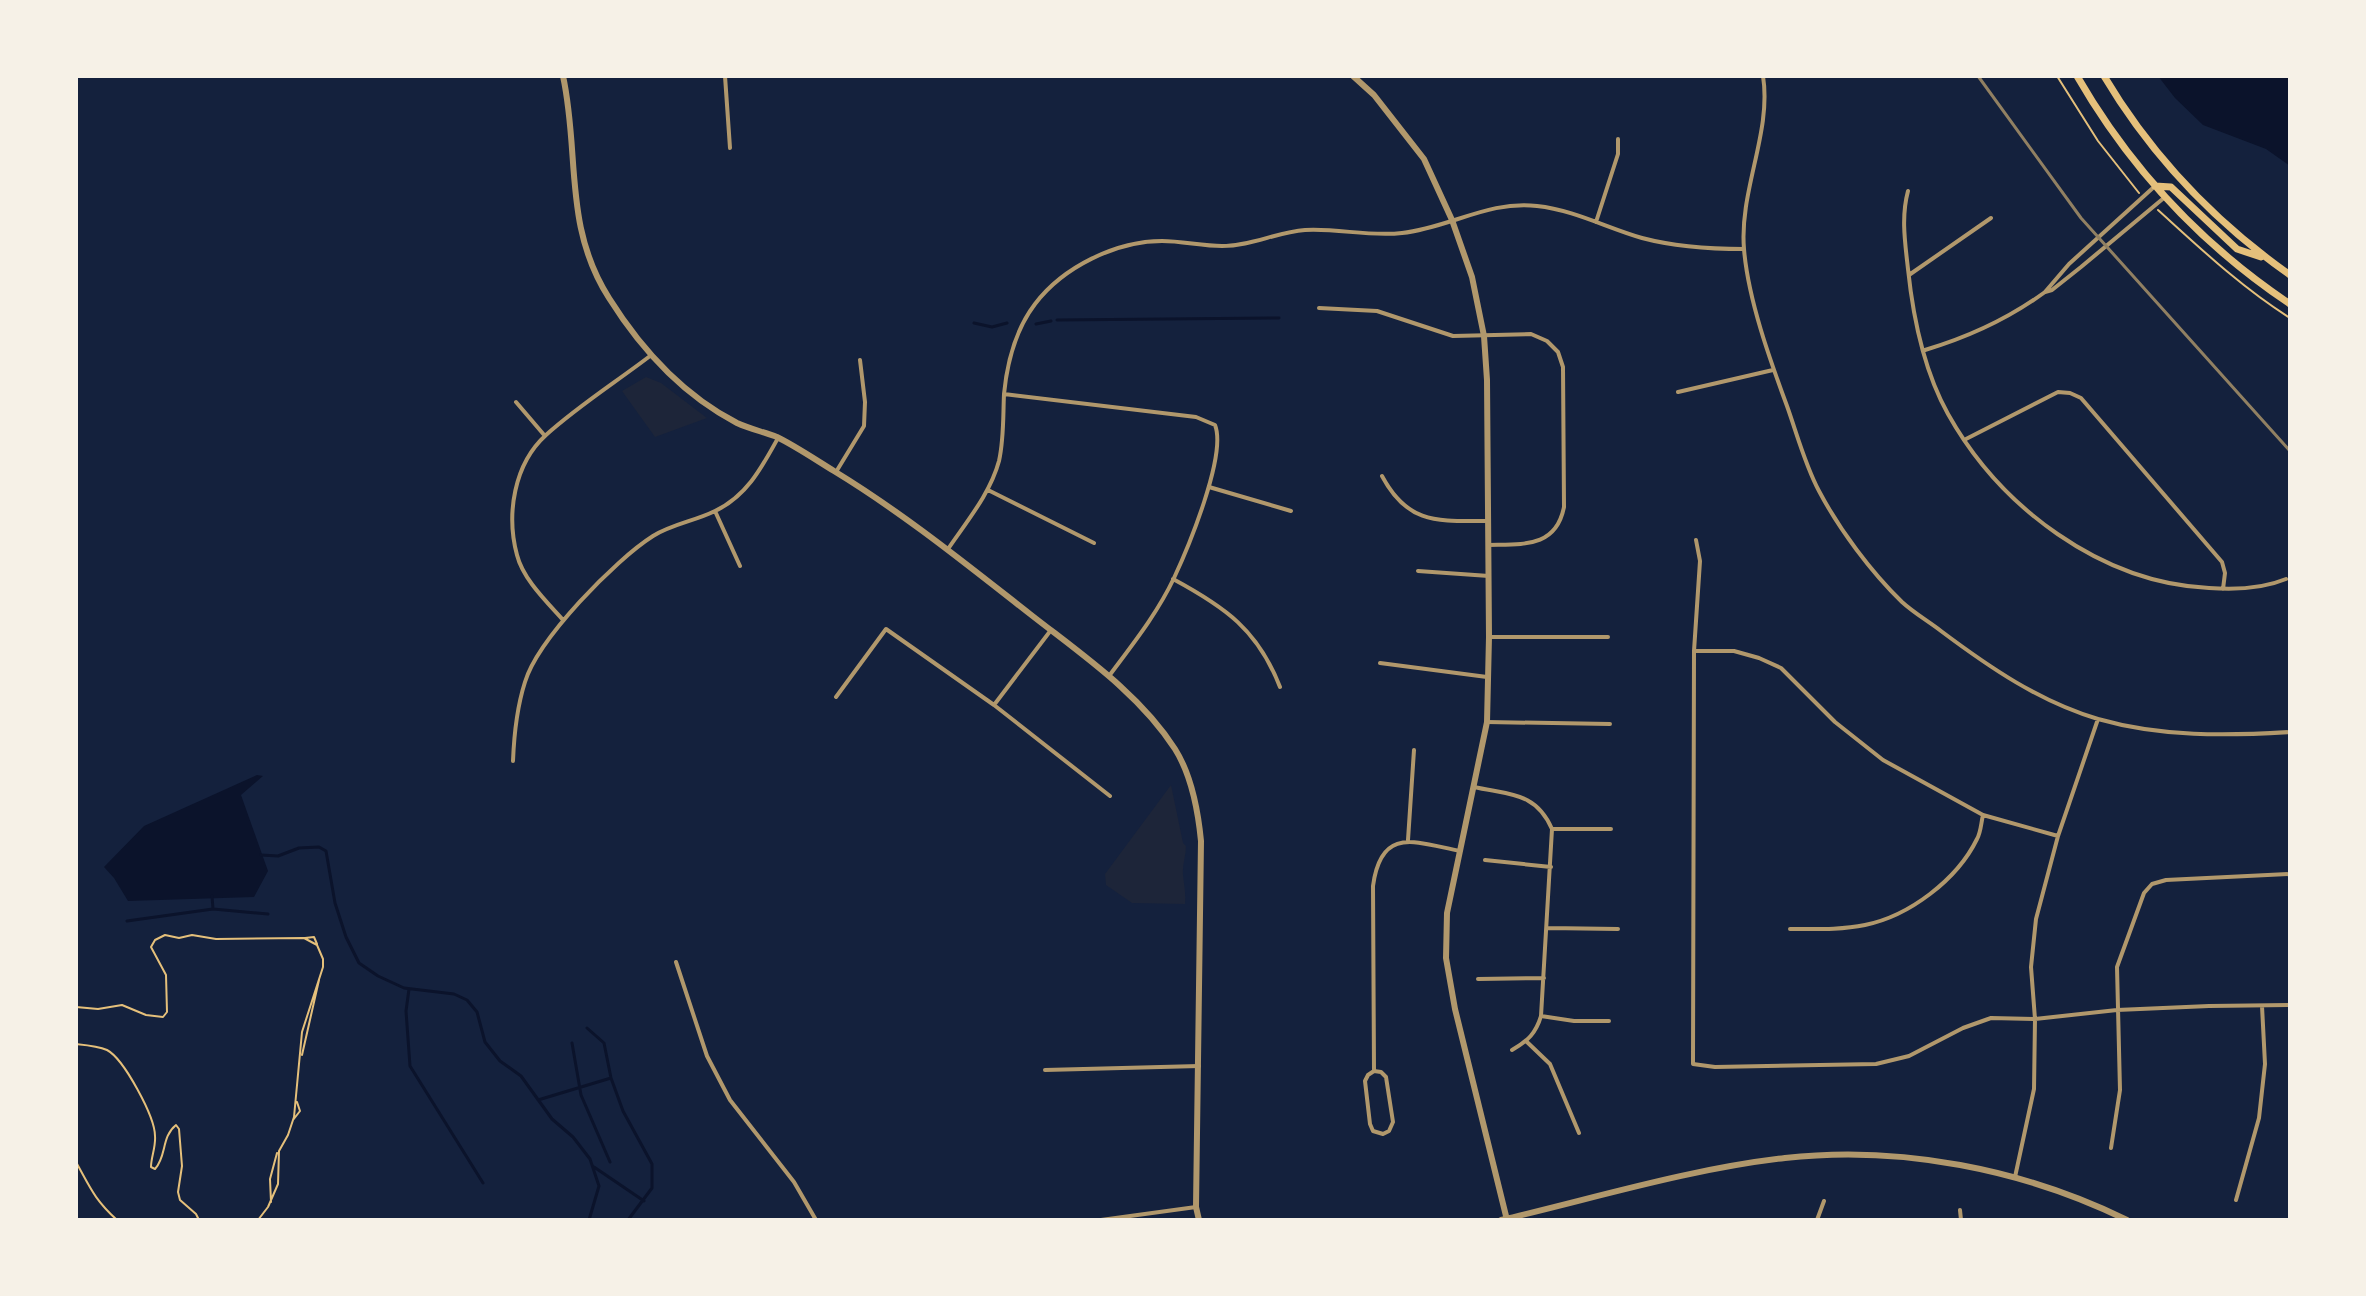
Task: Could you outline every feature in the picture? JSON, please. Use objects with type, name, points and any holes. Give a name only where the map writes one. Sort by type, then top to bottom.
[{"type":"main road","points":[[2077,76],[2109,128],[2165,197],[2236,264],[2290,304]]},
{"type":"main road","points":[[2104,76],[2134,122],[2182,181],[2267,259],[2290,275]]},
{"type":"main road","points":[[2155,186],[2166,184],[2171,187],[2237,249],[2267,259]]},
{"type":"street","points":[[563,76],[578,223],[587,259],[608,298],[650,356],[706,404],[739,423],[778,438],[836,472],[948,549],[1109,676],[1144,709],[1176,751],[1190,782],[1198,811],[1202,873],[1196,1207],[1199,1220]]},
{"type":"street","points":[[725,76],[730,148]]},
{"type":"street","points":[[1353,76],[1374,95],[1424,159],[1452,220],[1478,297],[1484,336],[1489,576],[1487,722],[1447,913],[1446,947],[1450,985],[1505,1220],[1696,1172],[1786,1158],[1856,1155],[1922,1160],[2015,1178],[2062,1192],[2127,1220]]},
{"type":"street","points":[[1763,76],[1762,120],[1747,190],[1744,249],[1774,370],[1817,489],[1844,533],[1903,602],[1999,674],[2042,696],[2098,719],[2178,733],[2222,736],[2290,732]]},
{"type":"street","points":[[1596,222],[1618,154],[1618,139]]},
{"type":"street","points":[[1924,350],[1962,339],[2021,310],[2045,292],[2069,264],[2155,186]]},
{"type":"street","points":[[1908,191],[1903,208],[1911,302],[1924,350],[1948,413],[1997,481],[2038,520],[2073,544],[2147,579],[2188,587],[2223,589],[2272,585],[2286,579]]},
{"type":"street","points":[[2045,292],[2052,290],[2165,197]]},
{"type":"street","points":[[948,549],[988,490],[999,460],[1008,363],[1020,330],[1035,304],[1055,282],[1086,261],[1116,249],[1162,241],[1241,245],[1301,231],[1375,235],[1404,233],[1493,208],[1516,205],[1558,210],[1672,245],[1744,249]]},
{"type":"street","points":[[1909,275],[1991,218]]},
{"type":"street","points":[[1319,308],[1377,311],[1453,336],[1512,332],[1531,334],[1547,341],[1558,352],[1563,367],[1564,507],[1561,522],[1554,532],[1539,540],[1488,545]]},
{"type":"street","points":[[563,620],[534,587],[517,557],[512,519],[516,482],[528,456],[545,436],[650,356]]},
{"type":"street","points":[[836,472],[864,426],[865,393],[860,360]]},
{"type":"street","points":[[1678,392],[1774,370]]},
{"type":"street","points":[[1966,439],[2058,392],[2081,398],[2222,562],[2225,573],[2223,589]]},
{"type":"street","points":[[1004,394],[1208,420],[1215,425],[1219,434],[1209,487],[1173,579],[1147,624],[1109,676]]},
{"type":"street","points":[[516,402],[545,436]]},
{"type":"street","points":[[513,761],[525,680],[541,649],[563,620],[610,572],[652,536],[683,521],[715,511],[735,498],[753,481],[778,438]]},
{"type":"street","points":[[1382,476],[1393,496],[1404,507],[1426,517],[1449,521],[1488,521]]},
{"type":"street","points":[[1209,487],[1291,511]]},
{"type":"street","points":[[988,490],[1094,543]]},
{"type":"street","points":[[715,511],[740,566]]},
{"type":"street","points":[[1696,540],[1700,561],[1694,651],[1693,1064],[1715,1067],[1876,1064],[1909,1056],[1963,1028],[1991,1018],[2035,1019],[2117,1010],[2290,1005]]},
{"type":"street","points":[[1418,571],[1489,576]]},
{"type":"street","points":[[1173,579],[1209,598],[1243,626],[1269,659],[1280,687]]},
{"type":"street","points":[[836,697],[886,629],[994,705],[1110,796]]},
{"type":"street","points":[[994,705],[1051,630]]},
{"type":"street","points":[[1489,637],[1608,637]]},
{"type":"street","points":[[1694,651],[1734,651],[1781,668],[1835,722],[1883,760],[1983,815],[2058,836]]},
{"type":"street","points":[[1380,663],[1489,677]]},
{"type":"street","points":[[2015,1178],[2034,1089],[2035,1019],[2031,967],[2036,919],[2058,836],[2098,719]]},
{"type":"street","points":[[1487,722],[1610,724]]},
{"type":"street","points":[[1408,840],[1414,750]]},
{"type":"street","points":[[1474,787],[1536,803],[1552,829],[1541,1016],[1537,1030],[1527,1042],[1512,1050]]},
{"type":"street","points":[[1790,929],[1838,929],[1866,925],[1900,914],[1947,880],[1978,838],[1983,815]]},
{"type":"street","points":[[1552,829],[1611,829]]},
{"type":"street","points":[[1374,1071],[1376,865],[1383,852],[1395,843],[1408,840],[1460,851]]},
{"type":"street","points":[[1485,860],[1551,867]]},
{"type":"street","points":[[2111,1148],[2120,1090],[2117,967],[2144,893],[2152,884],[2180,879],[2290,874]]},
{"type":"street","points":[[1548,928],[1618,929]]},
{"type":"street","points":[[676,962],[707,1056],[730,1100],[794,1182],[816,1220]]},
{"type":"street","points":[[1478,979],[1544,978]]},
{"type":"street","points":[[2236,1200],[2259,1118],[2265,1064],[2262,1006]]},
{"type":"street","points":[[1541,1016],[1574,1021],[1609,1021]]},
{"type":"street","points":[[1527,1042],[1550,1064],[1579,1133]]},
{"type":"street","points":[[1045,1070],[1199,1066]]},
{"type":"street","points":[[1374,1071],[1386,1077],[1393,1122],[1392,1129],[1383,1134],[1373,1131],[1370,1124],[1365,1081],[1374,1071]]},
{"type":"street","points":[[1817,1220],[1824,1201]]},
{"type":"street","points":[[1101,1220],[1196,1207]]},
{"type":"street","points":[[1960,1210],[1961,1220]]},
{"type":"path","points":[[76,1007],[98,1009],[122,1005],[146,1015],[163,1017],[167,1012],[166,975],[151,947],[155,940],[165,935],[216,939],[304,938],[317,945],[323,959],[302,1032],[293,1121],[271,1174],[271,1203]]},
{"type":"path","points":[[76,1044],[106,1050],[120,1062],[128,1075],[154,1127],[155,1147],[151,1167],[155,1169],[161,1162],[171,1127],[176,1125],[179,1129],[182,1166],[178,1192],[180,1200],[199,1220]]},
{"type":"path","points":[[258,1220],[271,1203],[278,1184],[279,1151]]},
{"type":"path","points":[[76,1162],[88,1188],[104,1210],[117,1220]]},
{"type":"shaded area","points":[[2158,76],[2290,76],[2290,166],[2266,149],[2203,125]]},
{"type":"shaded area","points":[[646,377],[661,383],[707,418],[655,437],[622,391]]},
{"type":"shaded area","points":[[257,775],[263,776],[241,795],[268,871],[254,897],[128,901],[104,867],[144,826]]},
{"type":"shaded area","points":[[1171,785],[1186,846],[1183,871],[1185,904],[1132,903],[1106,885],[1105,874]]},
{"type":"waterway","points":[[1057,320],[1279,318]]},
{"type":"waterway","points":[[1036,324],[1051,321]]},
{"type":"waterway","points":[[974,323],[992,327],[1007,323]]},
{"type":"waterway","points":[[261,855],[278,856],[299,848],[319,847],[326,851],[335,903],[346,937],[359,963],[404,988],[454,994],[467,1000],[477,1012],[485,1042],[500,1061],[521,1076],[552,1119],[573,1137],[590,1159],[599,1186],[589,1220]]},
{"type":"waterway","points":[[212,896],[213,909],[268,914]]},
{"type":"waterway","points":[[127,921],[213,909]]},
{"type":"waterway","points":[[409,989],[406,1011],[410,1066],[483,1183]]},
{"type":"waterway","points":[[587,1028],[604,1043],[611,1078]]},
{"type":"waterway","points":[[572,1043],[581,1095],[610,1162]]},
{"type":"waterway","points":[[538,1100],[611,1078],[623,1111],[652,1164],[652,1188],[628,1220]]},
{"type":"waterway","points":[[594,1167],[644,1201]]},
{"type":"railway","points":[[1978,76],[2081,218],[2290,451]]}]
